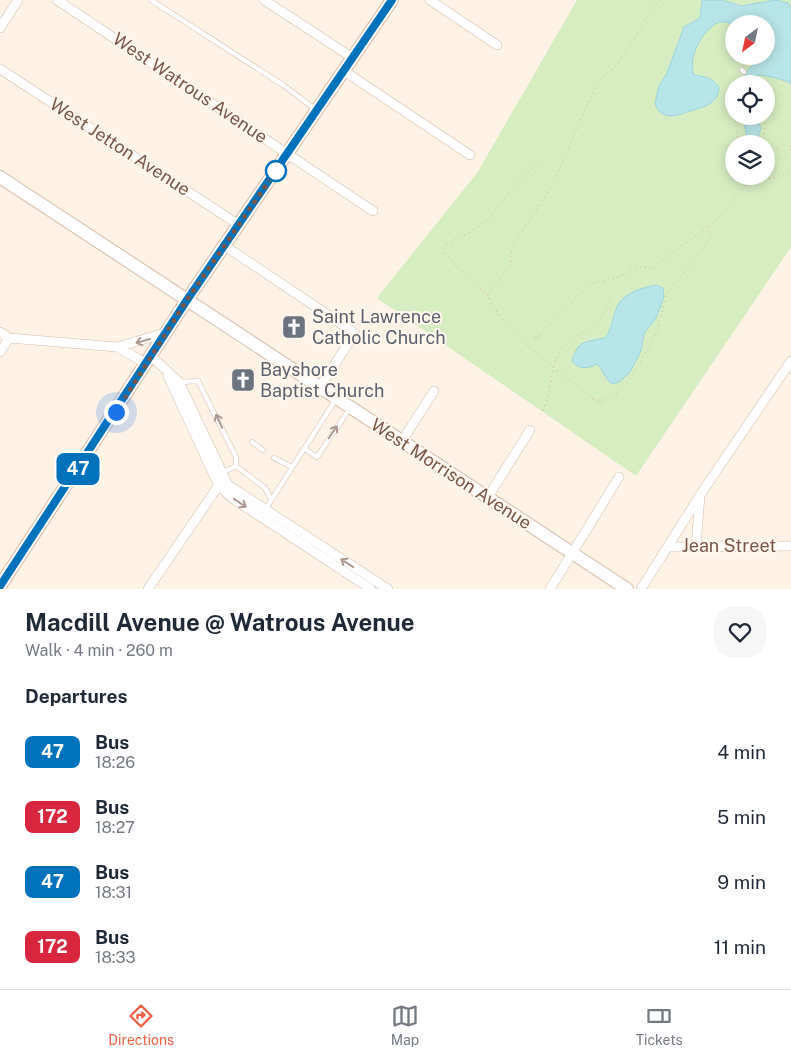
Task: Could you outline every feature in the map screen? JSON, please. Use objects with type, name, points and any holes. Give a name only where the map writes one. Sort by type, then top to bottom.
[{"type":"street","points":[[0,28],[18,0]]},
{"type":"street","name":"West Watrous Avenue","points":[[57,0],[373,211]]},
{"type":"street","points":[[264,0],[353,58]]},
{"type":"street","points":[[0,586],[150,361],[187,300],[392,0]]},
{"type":"street","points":[[430,0],[497,45]]},
{"type":"street","name":"West Jetton Avenue","points":[[0,69],[239,225]]},
{"type":"street","points":[[344,71],[470,155]]},
{"type":"street","name":"West Morrison Avenue","points":[[0,177],[627,589]]},
{"type":"street","points":[[225,246],[355,333],[320,387]]},
{"type":"street","points":[[0,332],[9,338],[117,347],[150,361],[166,371],[178,382],[222,479],[228,485],[388,589]]},
{"type":"street","points":[[117,347],[146,340],[167,332]]},
{"type":"street","points":[[0,352],[9,338]]},
{"type":"street","points":[[641,589],[700,495],[788,369],[791,361]]},
{"type":"street","points":[[166,371],[232,498],[371,589]]},
{"type":"street","points":[[402,441],[434,392]]},
{"type":"street","points":[[488,497],[530,430]]},
{"type":"street","points":[[550,589],[619,477]]},
{"type":"street","points":[[148,589],[222,479]]},
{"type":"street","points":[[696,547],[700,495]]},
{"type":"street","name":"Jean Street","points":[[668,547],[791,546]]},
{"type":"lane","points":[[151,0],[283,85],[317,110]]},
{"type":"lane","points":[[178,382],[198,381],[236,457],[236,466],[222,479]]},
{"type":"lane","points":[[265,510],[336,398]]},
{"type":"lane","points":[[305,449],[317,457],[350,407]]},
{"type":"lane","points":[[252,442],[264,450]]},
{"type":"lane","points":[[274,458],[292,468]]},
{"type":"lane","points":[[236,466],[265,488],[272,499]]},
{"type":"path","points":[[488,297],[490,290],[510,267],[512,246],[552,185],[579,122],[600,80],[618,64],[652,8],[660,0]]},
{"type":"path","points":[[743,71],[747,75]]},
{"type":"path","points":[[775,148],[787,153],[791,148],[786,143],[778,149]]},
{"type":"path","points":[[544,157],[521,179],[490,217],[469,233],[448,243],[444,249],[448,258],[464,271],[488,297],[504,320],[554,369],[602,405],[603,400]]},
{"type":"path","points":[[539,336],[589,284],[618,277],[637,267],[652,268],[709,227],[747,186],[791,172]]},
{"type":"path","points":[[593,399],[603,400],[622,390],[656,334],[668,291],[705,246],[710,237],[709,227]]},
{"type":"path","points":[[540,415],[550,396],[554,369],[560,352],[565,344],[576,334],[599,320],[610,299]]},
{"type":"green space","points":[[577,0],[791,0],[791,247],[636,476],[377,298],[477,173]]},
{"type":"water","points":[[702,0],[722,0],[741,6],[776,0],[788,3],[791,8],[791,84],[775,78],[775,75],[745,75],[753,65],[775,65],[775,15],[725,15],[725,22],[719,22],[713,26],[702,38],[694,53],[692,68],[694,75],[708,78],[719,87],[716,98],[703,107],[678,115],[664,115],[655,103],[659,86],[667,73],[684,27],[700,18]]},
{"type":"water","points":[[744,125],[759,125],[761,128],[759,135],[747,135]]},
{"type":"water","points":[[656,285],[663,288],[664,297],[656,318],[644,333],[641,351],[630,372],[619,382],[612,384],[597,364],[584,368],[572,361],[577,349],[583,343],[605,338],[610,330],[618,305],[625,297],[640,289]]},
{"type":"bus line","name":"47","points":[[0,586],[148,364],[187,300],[392,0]]},
{"type":"place","name":"Saint Lawrence Catholic Church","points":[[294,327]]},
{"type":"place","name":"Bayshore Baptist Church","points":[[243,380]]},
{"type":"route","points":[[116,412],[187,300],[278,168],[276,171]]}]
